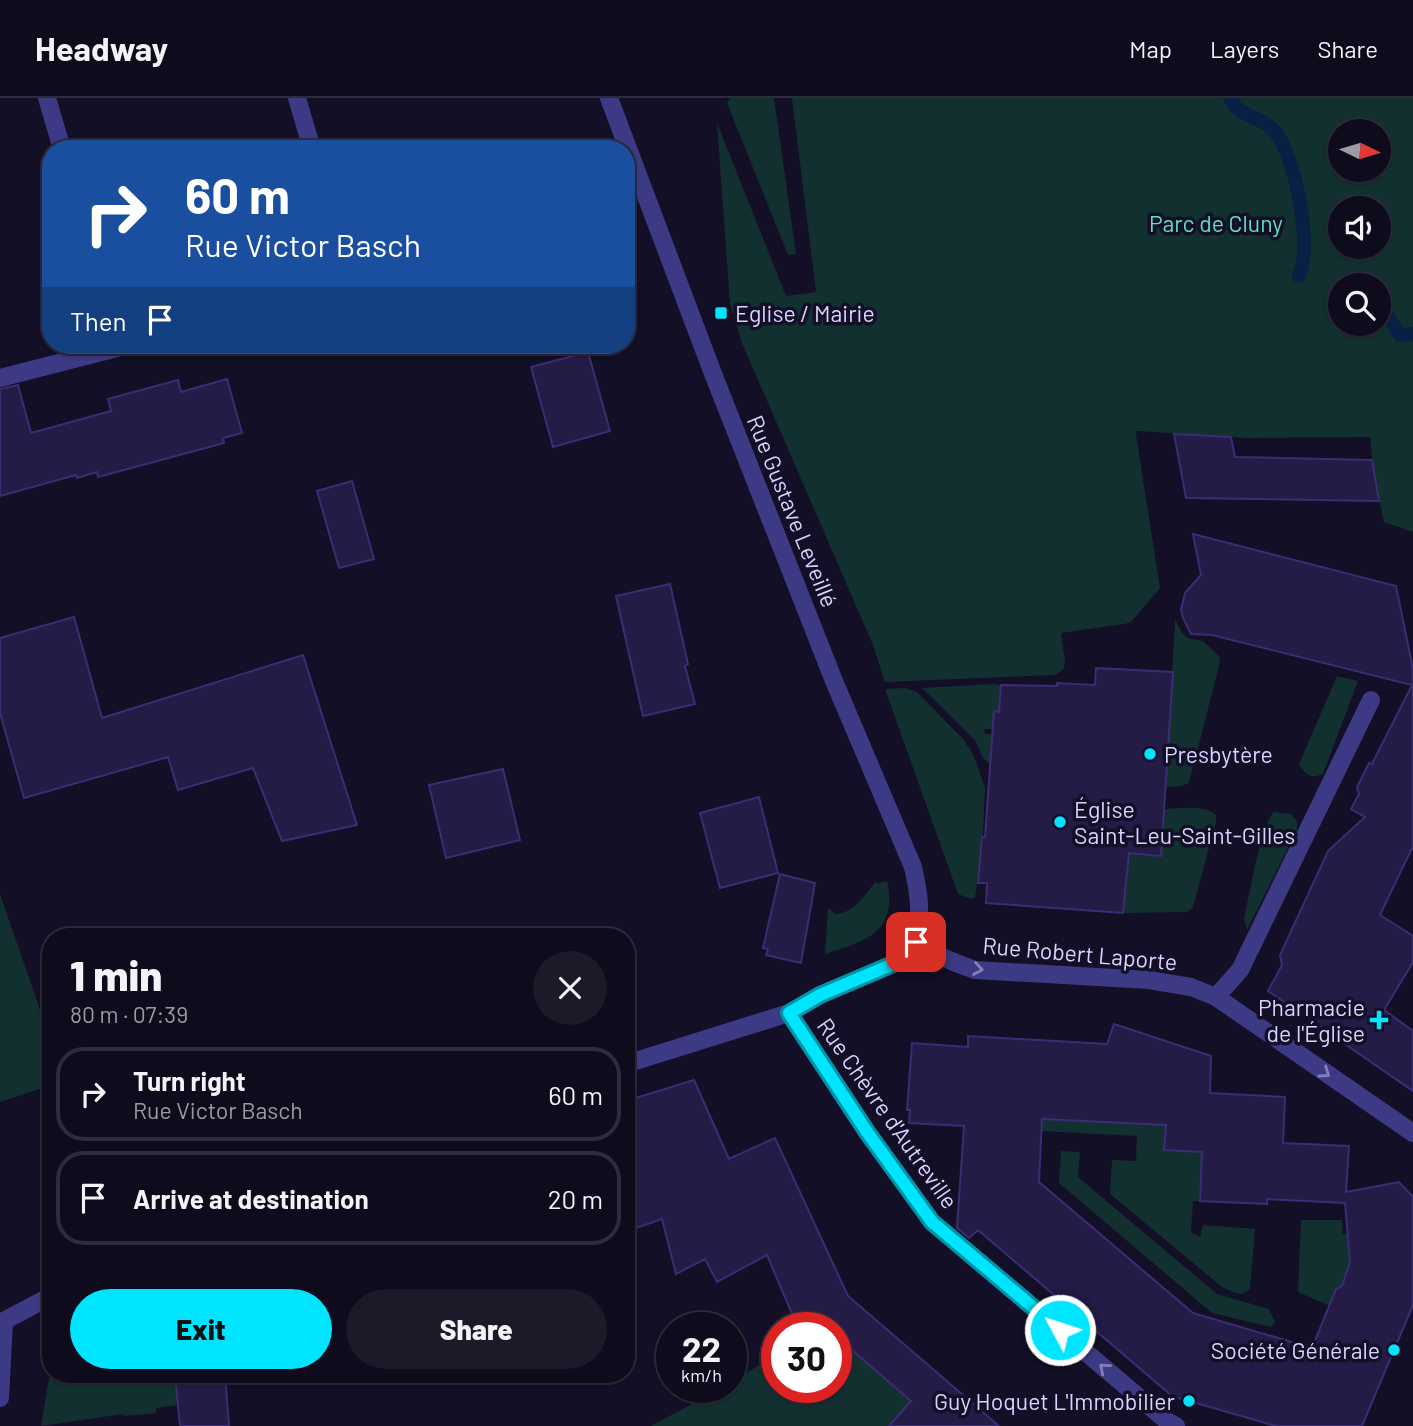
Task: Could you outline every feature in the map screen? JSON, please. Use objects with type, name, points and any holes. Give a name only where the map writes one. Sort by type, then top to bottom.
[{"type":"street","points":[[47,98],[59,140]]},
{"type":"street","points":[[298,98],[310,140]]},
{"type":"street","name":"Rue Gustave Leveillé","points":[[609,98],[625,140]]},
{"type":"street","name":"Rue Gustave Leveillé","points":[[635,167],[834,681],[913,867],[920,898],[916,942]]},
{"type":"street","points":[[0,378],[94,354]]},
{"type":"street","points":[[1216,997],[1240,971],[1371,699]]},
{"type":"street","points":[[635,1061],[789,1013],[820,995],[893,964],[916,942]]},
{"type":"street","name":"Rue Robert Laporte","points":[[916,942],[943,958],[975,970],[1149,980],[1191,987],[1216,997],[1413,1133]]},
{"type":"street","name":"Rue Chèvre d'Autreville","points":[[789,1013],[867,1132],[932,1222],[1176,1426]]},
{"type":"street","points":[[0,1398],[2,1322],[42,1301]]},
{"type":"green space","points":[[730,98],[774,98],[796,254],[788,255],[727,103]]},
{"type":"green space","name":"Parc de Cluny","points":[[792,98],[1413,98],[1413,532],[1384,522],[1374,475],[1370,437],[1248,438],[1136,431],[1135,428],[1160,588],[1130,623],[1061,633],[1065,661],[1063,670],[1055,675],[885,682],[873,645],[742,343],[730,304],[717,123],[786,296],[816,292]]},
{"type":"green space","points":[[1175,620],[1188,638],[1203,641],[1220,657],[1189,783],[1166,787]]},
{"type":"green space","points":[[1337,676],[1358,681],[1323,774],[1312,776],[1299,764]]},
{"type":"green space","points":[[1001,685],[999,712],[993,711],[993,717],[999,718],[999,729],[984,729],[985,734],[998,734],[996,765],[989,764],[983,758],[975,740],[922,688]]},
{"type":"green space","points":[[905,688],[917,692],[963,739],[973,754],[985,787],[983,833],[975,898],[958,894],[885,689]]},
{"type":"green space","points":[[1198,808],[1216,815],[1193,907],[1187,912],[1123,913],[1124,906],[1121,905],[1126,853],[1161,856],[1164,809]]},
{"type":"green space","points":[[1274,812],[1291,814],[1297,822],[1297,830],[1247,930],[1244,919],[1256,862],[1269,819]]},
{"type":"green space","points":[[876,881],[877,884],[887,881],[888,913],[883,924],[866,939],[825,954],[828,907],[835,914],[848,911]]},
{"type":"green space","points":[[0,894],[42,1015],[42,1088],[0,1102]]},
{"type":"green space","points":[[1167,1104],[1164,1149],[1202,1152],[1199,1201],[1193,1201],[1191,1232],[1200,1237],[1203,1225],[1255,1229],[1250,1289],[1242,1294],[1222,1287],[1110,1194],[1112,1160],[1136,1161],[1137,1136],[1041,1131],[1041,1119]]},
{"type":"green space","points":[[1061,1151],[1080,1152],[1078,1177],[1217,1294],[1269,1309],[1275,1322],[1271,1327],[1212,1313],[1059,1183]]},
{"type":"green space","points":[[1301,1220],[1342,1220],[1343,1234],[1347,1234],[1349,1250],[1354,1249],[1342,1286],[1336,1289],[1330,1306],[1298,1292]]},
{"type":"green space","points":[[852,1349],[911,1401],[900,1413],[914,1426],[651,1426],[694,1403],[747,1403],[747,1373],[761,1364],[761,1403],[852,1403]]},
{"type":"green space","points":[[48,1383],[176,1383],[178,1405],[156,1408],[156,1413],[123,1414],[41,1426]]},
{"type":"building","points":[[589,354],[610,431],[553,447],[531,367]]},
{"type":"building","points":[[227,379],[242,433],[223,438],[224,443],[98,477],[97,472],[77,478],[76,475],[0,496],[0,389],[18,385],[31,433],[111,411],[108,399],[178,380],[181,392]]},
{"type":"building","points":[[1174,434],[1231,437],[1235,457],[1372,460],[1379,501],[1186,498]]},
{"type":"building","points":[[352,481],[374,559],[339,568],[317,491]]},
{"type":"building","points":[[1193,534],[1396,586],[1413,669],[1413,846],[1380,915],[1413,936],[1413,962],[1384,1010],[1413,1031],[1413,1091],[1268,991],[1282,965],[1280,955],[1328,851],[1365,817],[1351,809],[1359,794],[1357,787],[1369,763],[1372,764],[1412,685],[1212,635],[1191,634],[1181,610],[1185,593],[1201,575]]},
{"type":"building","points":[[670,584],[695,704],[643,716],[616,596]]},
{"type":"building","points":[[74,617],[102,718],[303,655],[357,825],[282,841],[253,768],[178,790],[168,757],[24,798],[0,713],[0,638]]},
{"type":"building","name":"Église Saint-Leu-Saint-Gilles","points":[[1096,668],[1173,672],[1161,856],[1129,853],[1123,913],[986,903],[987,883],[978,883],[982,837],[985,837],[994,711],[999,712],[1001,685],[1095,685]]},
{"type":"building","points":[[503,769],[520,840],[446,858],[429,785]]},
{"type":"building","points":[[759,797],[778,873],[720,888],[700,813]]},
{"type":"building","points":[[780,874],[815,883],[801,963],[766,955],[768,949],[763,948]]},
{"type":"building","points":[[1114,1024],[1211,1056],[1210,1093],[1285,1097],[1283,1143],[1349,1146],[1346,1192],[1399,1182],[1413,1197],[1413,1305],[1362,1426],[1276,1426],[1172,1396],[978,1230],[969,1238],[957,1228],[964,1126],[909,1123],[910,1110],[907,1110],[912,1043],[968,1047],[968,1036],[1107,1044]],"holes":[[[1042,1119],[1166,1125],[1164,1150],[1202,1152],[1200,1201],[1267,1204],[1267,1199],[1345,1203],[1350,1262],[1342,1286],[1336,1289],[1312,1348],[1193,1313],[1039,1182]]]},
{"type":"building","points":[[694,1080],[729,1159],[775,1138],[848,1296],[999,1426],[889,1426],[911,1401],[852,1350],[852,1312],[791,1312],[767,1255],[717,1282],[705,1259],[676,1274],[662,1219],[635,1228],[635,1098]]},
{"type":"building","points":[[176,1383],[226,1383],[229,1426],[180,1426]]},
{"type":"waterway","points":[[1230,98],[1237,108],[1269,126],[1277,135],[1290,162],[1299,195],[1303,227],[1304,253],[1299,276]]},
{"type":"waterway","points":[[1391,321],[1400,335],[1413,334]]},
{"type":"place","name":"Eglise / Mairie","points":[[721,313]]},
{"type":"place","name":"Presbytère","points":[[1150,754]]},
{"type":"place","name":"Église Saint-Leu-Saint-Gilles","points":[[1060,822]]},
{"type":"place","name":"Pharmacie de l'Église","points":[[1379,1020]]},
{"type":"place","name":"Société Générale","points":[[1394,1350]]},
{"type":"place","name":"Guy Hoquet L'Immobilier","points":[[1189,1401]]},
{"type":"route","points":[[916,942],[893,964],[820,995],[789,1013],[867,1132],[932,1222],[1060,1330]]}]
